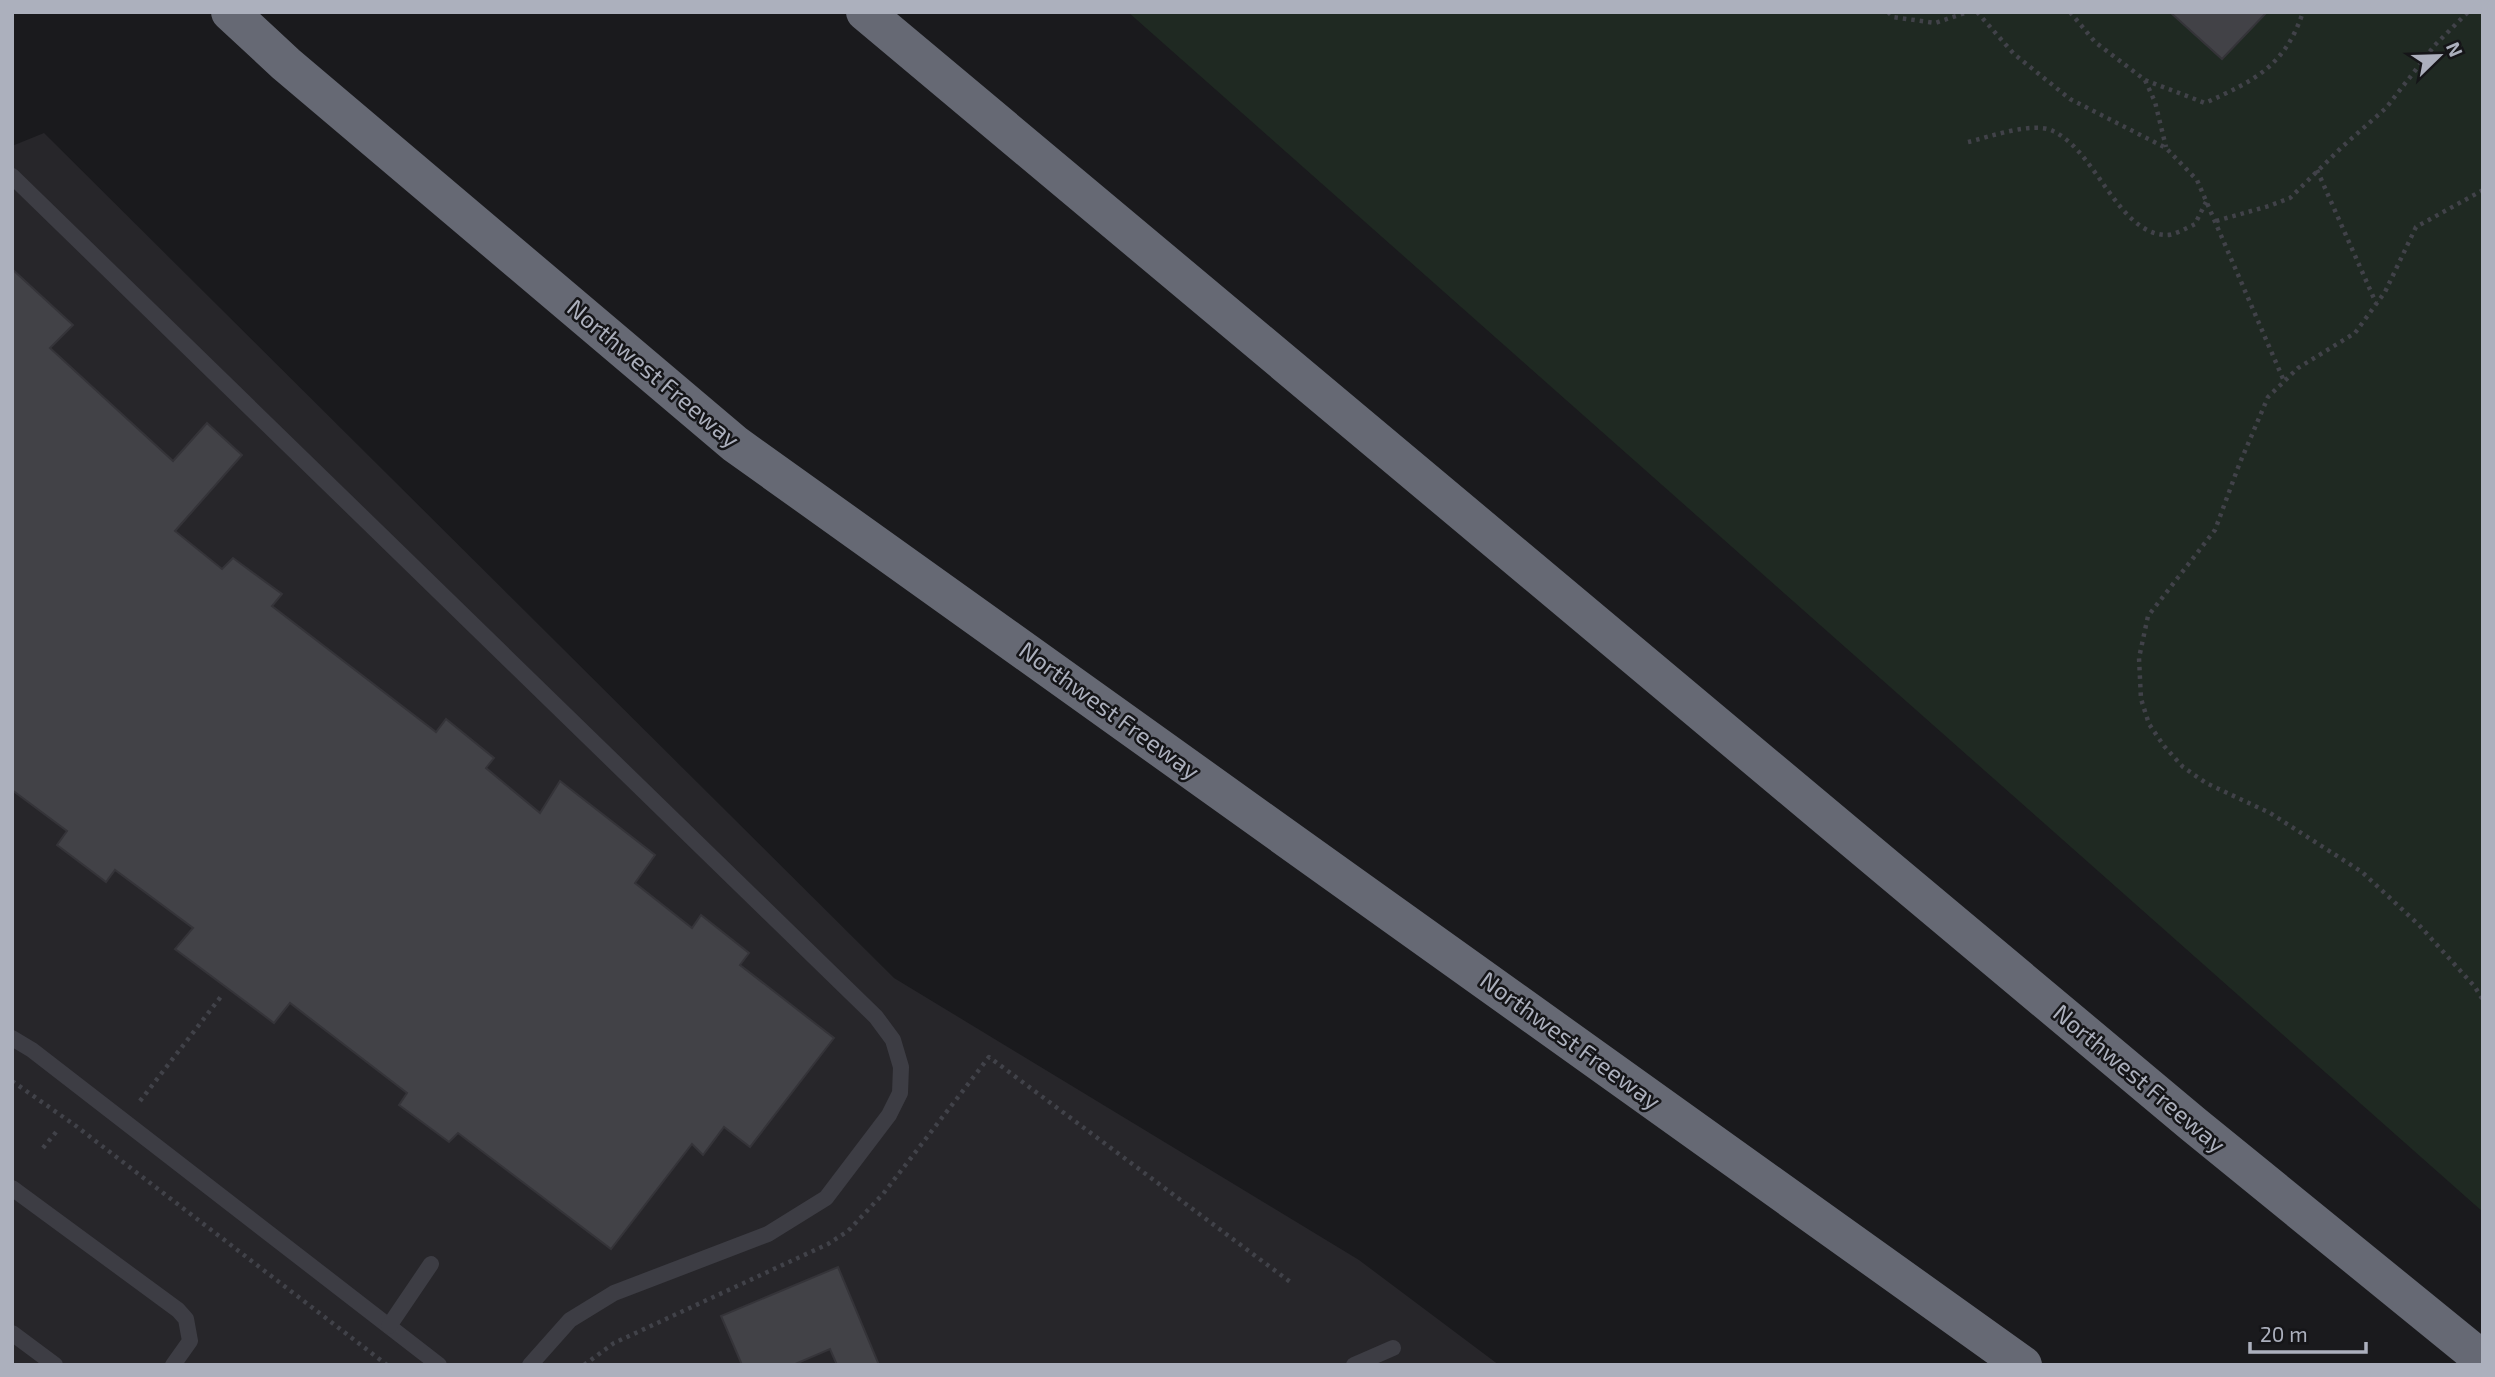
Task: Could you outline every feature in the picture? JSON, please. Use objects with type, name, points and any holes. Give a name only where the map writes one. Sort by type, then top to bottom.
[{"type":"highway","name":"Northwest Freeway","points":[[230,12],[286,64],[735,444],[2023,1365]]},
{"type":"highway","name":"Northwest Freeway","points":[[865,12],[2172,1107],[2483,1360]]},
{"type":"lane","points":[[12,176],[876,1017],[893,1040],[901,1067],[900,1093],[889,1115],[827,1198],[768,1234],[614,1293],[570,1320],[530,1365]]},
{"type":"lane","points":[[12,1038],[32,1050],[439,1365]]},
{"type":"lane","points":[[12,1188],[178,1310],[186,1319],[190,1341],[173,1365]]},
{"type":"lane","points":[[389,1326],[432,1264]]},
{"type":"lane","points":[[12,1333],[55,1365]]},
{"type":"lane","points":[[1354,1365],[1393,1348]]},
{"type":"path","points":[[1888,12],[1893,17],[1935,23],[1968,12]]},
{"type":"path","points":[[1977,12],[2014,54],[2070,99],[2166,148],[2197,180],[2284,381]]},
{"type":"path","points":[[2070,12],[2095,42],[2145,80],[2205,103],[2245,85],[2276,62],[2297,29],[2303,12]]},
{"type":"path","points":[[2216,221],[2290,198],[2386,108],[2435,45],[2468,12]]},
{"type":"path","points":[[2145,80],[2155,102],[2166,148]]},
{"type":"path","points":[[1968,142],[2024,128],[2052,130],[2080,152],[2112,197],[2140,227],[2166,236],[2195,224],[2206,201]]},
{"type":"path","points":[[2317,170],[2376,303]]},
{"type":"path","points":[[2483,190],[2416,227],[2385,292],[2355,333],[2298,368],[2268,397],[2215,530],[2148,616],[2139,658],[2141,699],[2149,724],[2183,767],[2206,783],[2270,813],[2362,872],[2419,925],[2483,1000]]},
{"type":"path","points":[[138,1104],[223,994]]},
{"type":"path","points":[[584,1365],[614,1343],[828,1244],[848,1231],[893,1182],[989,1057],[1293,1284]]},
{"type":"path","points":[[12,1081],[76,1126],[387,1365]]},
{"type":"path","points":[[43,1148],[57,1132]]},
{"type":"shaded area","points":[[1128,12],[2483,12],[2483,1212]]},
{"type":"shaded area","points":[[44,133],[894,978],[1359,1260],[1499,1365],[12,1365],[12,146]]},
{"type":"building","points":[[2170,12],[2267,12],[2222,59]]},
{"type":"building","points":[[12,269],[73,325],[50,348],[173,461],[207,423],[242,455],[175,531],[222,569],[233,558],[282,594],[272,606],[436,732],[446,719],[494,758],[486,768],[540,813],[560,781],[655,855],[635,883],[692,928],[701,915],[749,953],[740,965],[834,1038],[750,1147],[724,1127],[703,1155],[692,1144],[611,1249],[458,1133],[449,1142],[399,1105],[407,1093],[290,1003],[274,1023],[175,949],[193,928],[115,870],[106,882],[57,845],[67,831],[12,790]]},
{"type":"building","points":[[838,1267],[879,1365],[837,1365],[830,1349],[793,1365],[742,1365],[721,1316]]}]
